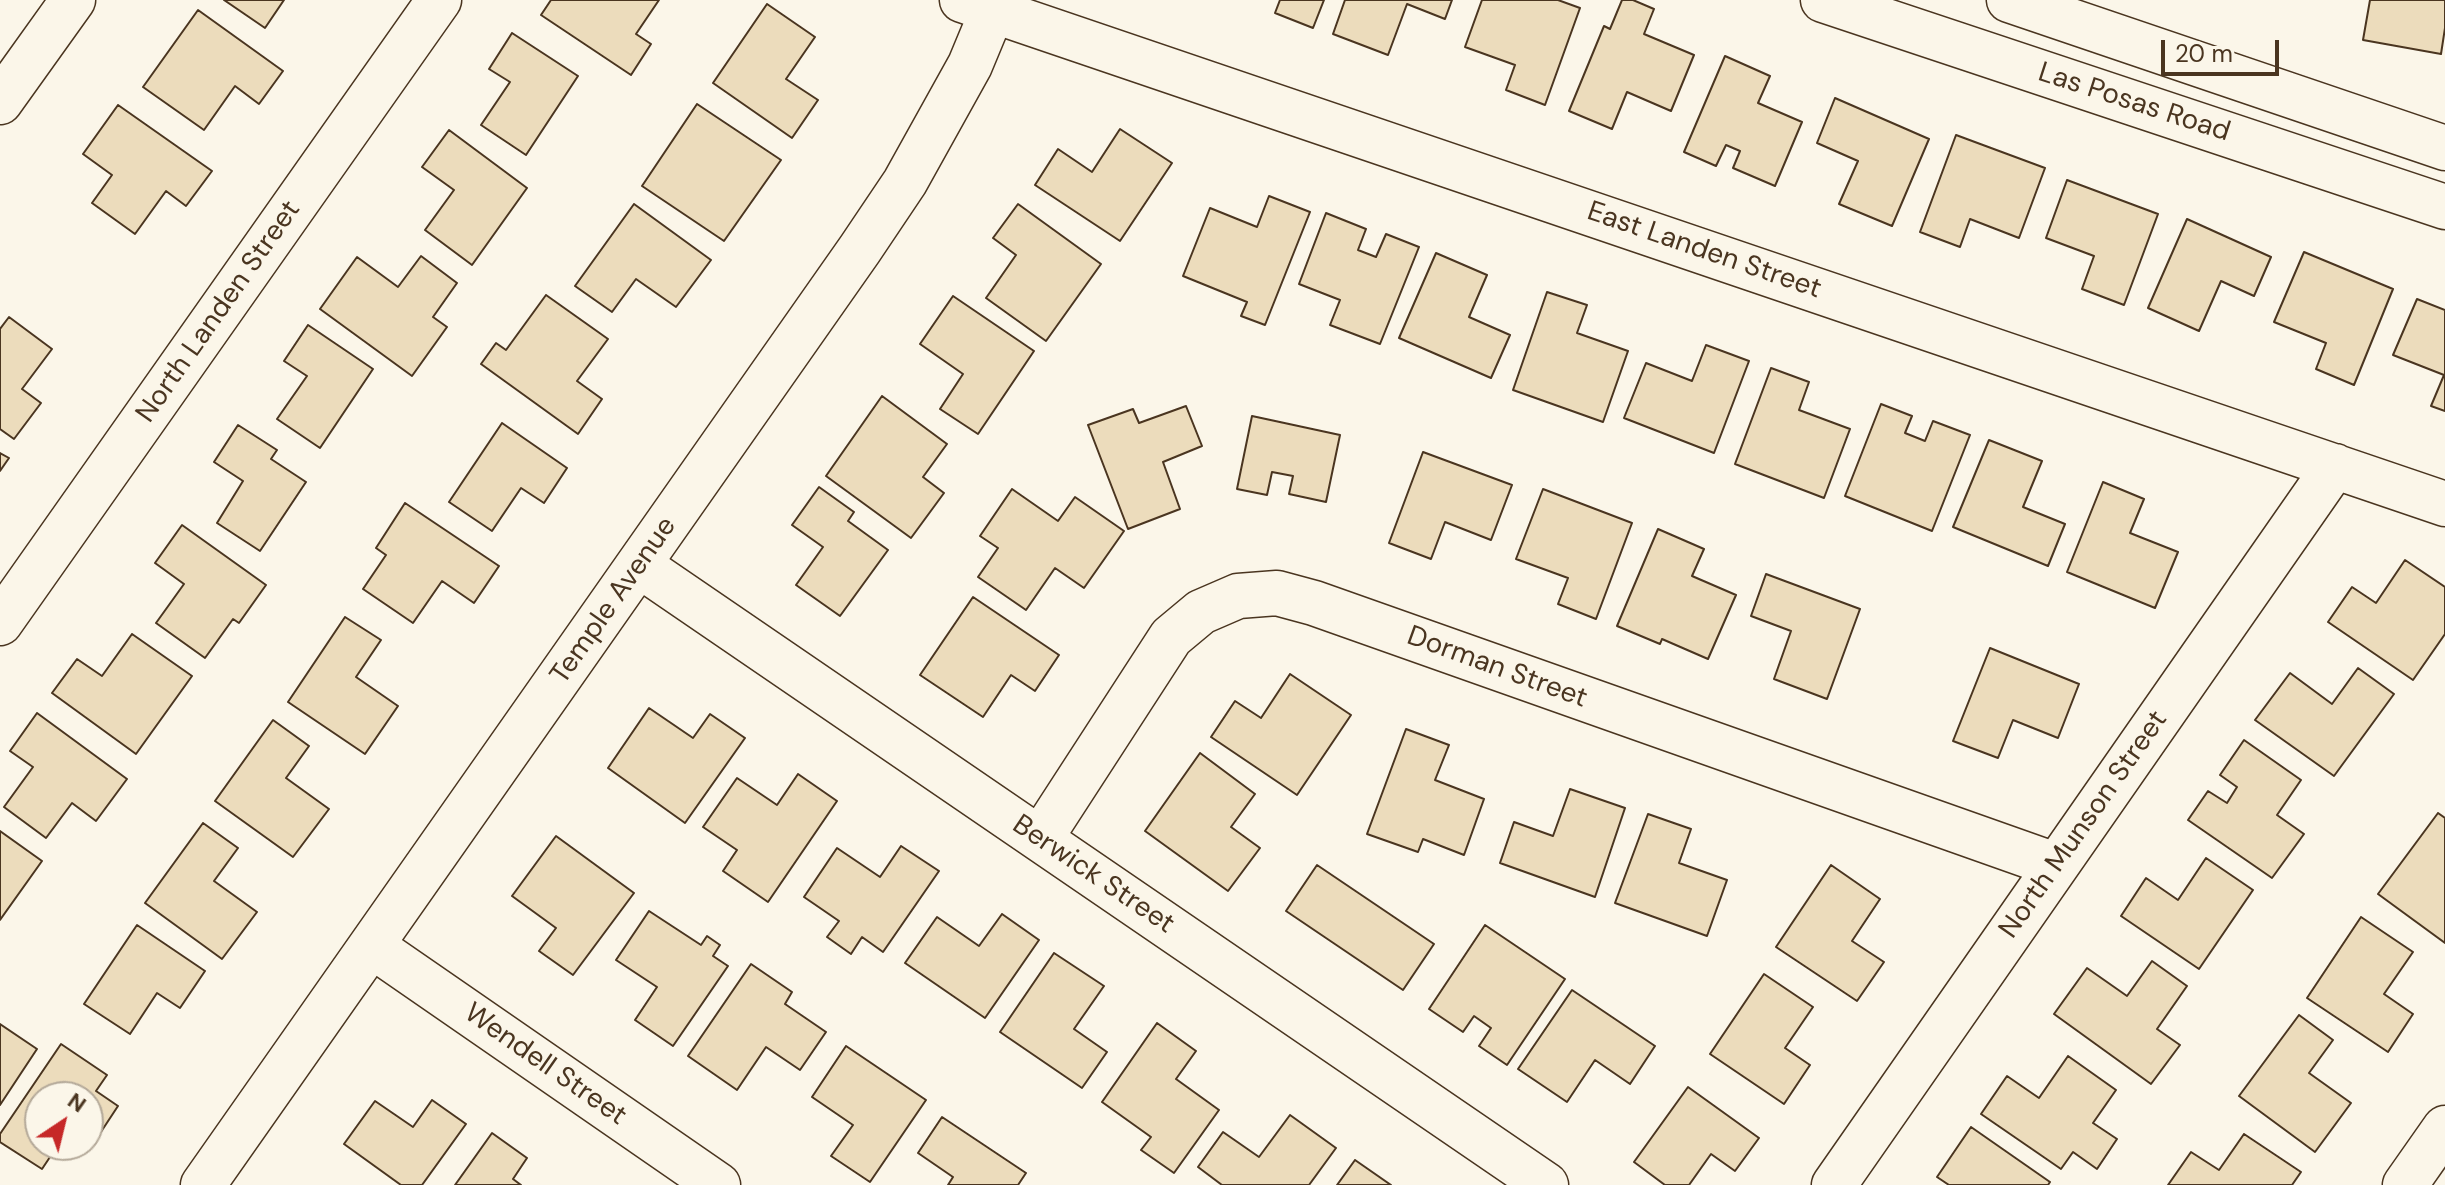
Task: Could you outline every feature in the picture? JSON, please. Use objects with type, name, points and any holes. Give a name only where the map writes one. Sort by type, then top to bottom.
[{"type":"street","points":[[0,102],[73,0]]},
{"type":"street","name":"North Landen Street","points":[[0,623],[439,0]]},
{"type":"street","name":"Las Posas Road","points":[[1823,0],[2445,207]]},
{"type":"street","name":"Las Posas Road","points":[[2009,0],[2445,148]]},
{"type":"street","name":"East Landen Street","points":[[984,4],[2445,504]]},
{"type":"street","name":"Temple Avenue","points":[[203,1185],[905,182],[970,65],[984,4]]},
{"type":"street","name":"North Munson Street","points":[[1834,1185],[2335,466]]},
{"type":"street","name":"Berwick Street","points":[[639,565],[1546,1185]]},
{"type":"street","name":"Dorman Street","points":[[1040,839],[1171,637],[1201,612],[1238,596],[1277,593],[1344,613],[2055,865]]},
{"type":"street","name":"Wendell Street","points":[[372,946],[718,1185]]},
{"type":"street","points":[[2405,1185],[2445,1128]]},
{"type":"building","points":[[224,0],[284,0],[265,28]]},
{"type":"building","points":[[551,0],[659,0],[636,34],[651,44],[631,75],[541,15]]},
{"type":"building","points":[[1280,0],[1324,0],[1313,28],[1275,13]]},
{"type":"building","points":[[1345,0],[1452,0],[1445,19],[1407,4],[1388,55],[1333,34]]},
{"type":"building","points":[[1482,0],[1558,0],[1580,8],[1545,105],[1506,90],[1515,65],[1465,47]]},
{"type":"building","points":[[1622,0],[1633,0],[1654,9],[1644,34],[1694,55],[1671,111],[1627,92],[1612,129],[1569,111],[1604,26],[1610,29]]},
{"type":"building","points":[[2370,0],[2445,0],[2441,54],[2363,40]]},
{"type":"building","points":[[767,4],[815,37],[786,79],[818,100],[792,138],[713,83]]},
{"type":"building","points":[[198,10],[283,71],[259,104],[235,86],[204,130],[143,87]]},
{"type":"building","points":[[512,33],[578,76],[526,155],[481,125],[510,82],[489,69]]},
{"type":"building","points":[[1725,56],[1770,76],[1758,103],[1802,122],[1775,186],[1733,168],[1740,151],[1726,145],[1716,166],[1684,152]]},
{"type":"building","points":[[1835,98],[1929,139],[1892,226],[1839,204],[1858,161],[1817,143]]},
{"type":"building","points":[[697,104],[781,160],[724,241],[642,186]]},
{"type":"building","points":[[118,105],[212,171],[186,206],[166,191],[135,234],[92,203],[112,175],[83,154]]},
{"type":"building","points":[[1120,129],[1172,163],[1120,241],[1035,185],[1058,149],[1092,172]]},
{"type":"building","points":[[449,130],[527,188],[472,265],[425,230],[454,190],[422,167]]},
{"type":"building","points":[[1956,135],[2045,168],[2019,238],[1970,219],[1960,247],[1920,232]]},
{"type":"building","points":[[2067,180],[2158,214],[2124,305],[2082,289],[2094,256],[2046,238]]},
{"type":"building","points":[[1269,196],[1310,212],[1265,325],[1241,316],[1247,302],[1183,276],[1210,208],[1257,227]]},
{"type":"building","points":[[634,204],[711,260],[676,307],[636,279],[612,312],[575,286]]},
{"type":"building","points":[[1018,204],[1101,264],[1046,341],[986,298],[1016,255],[993,238]]},
{"type":"building","points":[[1326,213],[1366,229],[1358,250],[1376,257],[1386,234],[1419,247],[1380,344],[1330,325],[1340,300],[1299,284]]},
{"type":"building","points":[[2187,219],[2271,257],[2254,296],[2221,281],[2199,331],[2148,308]]},
{"type":"building","points":[[2304,252],[2393,289],[2354,385],[2316,369],[2326,343],[2274,322]]},
{"type":"building","points":[[1436,253],[1487,275],[1469,317],[1510,335],[1491,378],[1399,338]]},
{"type":"building","points":[[421,256],[457,283],[433,317],[447,327],[412,376],[320,309],[357,257],[398,287]]},
{"type":"building","points":[[1547,292],[1587,305],[1577,333],[1628,351],[1603,422],[1513,390]]},
{"type":"building","points":[[546,295],[608,339],[577,381],[602,399],[578,434],[481,364],[496,343],[506,350]]},
{"type":"building","points":[[953,296],[1034,351],[978,434],[940,409],[963,374],[920,344]]},
{"type":"building","points":[[2417,299],[2445,310],[2445,411],[2431,406],[2444,375],[2393,355]]},
{"type":"building","points":[[9,317],[52,349],[22,389],[41,403],[14,439],[0,429],[0,329]]},
{"type":"building","points":[[308,325],[373,369],[320,448],[277,419],[307,376],[284,361]]},
{"type":"building","points":[[1706,345],[1749,361],[1714,453],[1624,418],[1646,363],[1692,381]]},
{"type":"building","points":[[1771,368],[1809,382],[1799,410],[1850,429],[1824,498],[1735,464]]},
{"type":"building","points":[[882,396],[947,444],[923,477],[944,493],[911,538],[826,476]]},
{"type":"building","points":[[1881,404],[1912,416],[1905,433],[1925,441],[1933,421],[1970,435],[1932,531],[1845,496]]},
{"type":"building","points":[[1186,406],[1202,446],[1163,462],[1180,509],[1128,529],[1088,425],[1133,409],[1139,423]]},
{"type":"building","points":[[1252,416],[1340,435],[1326,502],[1289,494],[1293,476],[1272,472],[1267,495],[1237,489]]},
{"type":"building","points":[[502,423],[567,468],[544,503],[521,488],[492,531],[449,502]]},
{"type":"building","points":[[238,425],[277,450],[271,459],[306,482],[260,551],[217,523],[243,481],[214,462]]},
{"type":"building","points":[[1989,440],[2042,461],[2023,507],[2065,524],[2048,566],[1953,527]]},
{"type":"building","points":[[1423,452],[1512,485],[1491,540],[1445,522],[1431,559],[1389,543]]},
{"type":"building","points":[[0,453],[9,458],[0,471]]},
{"type":"building","points":[[2103,482],[2144,499],[2130,533],[2178,552],[2155,608],[2067,572]]},
{"type":"building","points":[[819,487],[854,512],[848,521],[888,550],[840,616],[796,585],[823,547],[792,525]]},
{"type":"building","points":[[1012,489],[1058,521],[1075,497],[1124,531],[1084,588],[1055,568],[1026,610],[978,577],[998,548],[980,536]]},
{"type":"building","points":[[1543,489],[1632,523],[1596,619],[1558,604],[1568,578],[1516,559]]},
{"type":"building","points":[[405,503],[499,566],[474,603],[442,581],[413,623],[363,589],[386,555],[376,548]]},
{"type":"building","points":[[182,525],[266,585],[239,623],[233,619],[205,658],[156,623],[184,584],[155,563]]},
{"type":"building","points":[[1658,529],[1704,549],[1692,576],[1736,595],[1708,659],[1662,639],[1660,644],[1617,626]]},
{"type":"building","points":[[2405,560],[2445,587],[2445,634],[2413,680],[2328,622],[2352,587],[2376,603]]},
{"type":"building","points":[[1766,574],[1860,609],[1827,699],[1774,679],[1791,631],[1751,616]]},
{"type":"building","points":[[973,597],[1059,655],[1035,691],[1011,675],[983,717],[920,675]]},
{"type":"building","points":[[345,617],[381,640],[356,677],[398,706],[365,754],[288,702]]},
{"type":"building","points":[[132,634],[192,676],[136,754],[52,693],[77,659],[102,676]]},
{"type":"building","points":[[1990,648],[2079,684],[2058,738],[2013,720],[1998,758],[1953,741]]},
{"type":"building","points":[[2358,668],[2394,694],[2334,776],[2255,720],[2290,673],[2332,704]]},
{"type":"building","points":[[1290,674],[1351,715],[1297,795],[1211,737],[1235,701],[1261,718]]},
{"type":"building","points":[[649,708],[693,738],[710,714],[745,738],[685,823],[608,768]]},
{"type":"building","points":[[37,713],[127,779],[96,821],[72,803],[46,838],[4,807],[33,767],[10,751]]},
{"type":"building","points":[[273,720],[309,746],[286,778],[329,809],[293,857],[215,801]]},
{"type":"building","points":[[1406,729],[1449,745],[1435,780],[1484,799],[1464,855],[1423,839],[1418,852],[1367,834]]},
{"type":"building","points":[[2244,740],[2301,780],[2277,815],[2304,834],[2272,878],[2188,820],[2208,791],[2227,803],[2237,787],[2220,775]]},
{"type":"building","points":[[1200,753],[1255,794],[1231,827],[1260,848],[1228,891],[1145,831]]},
{"type":"building","points":[[798,774],[837,801],[768,902],[723,871],[737,850],[703,827],[737,778],[777,805]]},
{"type":"building","points":[[1570,789],[1625,808],[1595,897],[1500,863],[1514,822],[1553,836]]},
{"type":"building","points":[[2438,813],[2445,818],[2445,943],[2378,894]]},
{"type":"building","points":[[1648,814],[1691,829],[1679,863],[1727,880],[1707,936],[1615,903]]},
{"type":"building","points":[[203,823],[238,848],[214,881],[257,912],[222,959],[145,903]]},
{"type":"building","points":[[0,831],[42,861],[0,920]]},
{"type":"building","points":[[556,836],[634,893],[573,975],[539,951],[556,928],[512,896]]},
{"type":"building","points":[[901,846],[939,871],[883,952],[862,937],[851,954],[827,937],[839,921],[804,897],[837,848],[880,877]]},
{"type":"building","points":[[2206,858],[2253,890],[2199,969],[2121,916],[2146,878],[2178,900]]},
{"type":"building","points":[[1317,865],[1434,944],[1403,990],[1286,911]]},
{"type":"building","points":[[1831,865],[1880,899],[1852,941],[1884,962],[1857,1001],[1776,947]]},
{"type":"building","points":[[649,911],[701,945],[707,936],[720,945],[713,956],[728,966],[673,1046],[635,1020],[657,987],[616,960]]},
{"type":"building","points":[[1002,914],[1039,940],[985,1018],[905,963],[937,917],[979,946]]},
{"type":"building","points":[[2361,917],[2413,952],[2384,994],[2413,1014],[2388,1052],[2307,998]]},
{"type":"building","points":[[137,925],[205,971],[180,1008],[157,993],[130,1034],[84,1004]]},
{"type":"building","points":[[1485,925],[1565,979],[1507,1065],[1479,1046],[1491,1028],[1474,1016],[1463,1032],[1429,1009]]},
{"type":"building","points":[[1054,953],[1104,986],[1074,1029],[1107,1052],[1082,1088],[1000,1032]]},
{"type":"building","points":[[2152,961],[2187,986],[2157,1029],[2180,1045],[2151,1084],[2054,1014],[2087,968],[2127,996]]},
{"type":"building","points":[[751,964],[792,992],[785,1004],[826,1032],[800,1070],[766,1047],[737,1090],[688,1056]]},
{"type":"building","points":[[1764,974],[1813,1007],[1785,1048],[1810,1065],[1784,1104],[1710,1054]]},
{"type":"building","points":[[1572,990],[1655,1046],[1630,1084],[1595,1060],[1567,1102],[1518,1069]]},
{"type":"building","points":[[2299,1015],[2333,1040],[2309,1073],[2351,1103],[2315,1152],[2239,1096]]},
{"type":"building","points":[[1157,1023],[1196,1051],[1176,1079],[1219,1110],[1174,1173],[1141,1150],[1151,1137],[1102,1102]]},
{"type":"building","points":[[0,1024],[37,1049],[0,1105]]},
{"type":"building","points":[[61,1044],[107,1075],[103,1081],[36,1081]]},
{"type":"building","points":[[846,1046],[926,1100],[870,1182],[831,1156],[853,1125],[812,1097]]},
{"type":"building","points":[[2068,1056],[2116,1090],[2093,1123],[2117,1139],[2097,1169],[2073,1152],[2061,1169],[1981,1114],[2007,1076],[2039,1098]]},
{"type":"building","points":[[1688,1087],[1759,1138],[1735,1171],[1711,1154],[1689,1185],[1665,1185],[1634,1162]]},
{"type":"building","points":[[104,1096],[118,1106],[104,1127]]},
{"type":"building","points":[[24,1099],[24,1157],[0,1142],[0,1134]]},
{"type":"building","points":[[432,1100],[466,1124],[422,1185],[401,1185],[344,1144],[375,1101],[413,1127]]},
{"type":"building","points":[[1290,1115],[1336,1148],[1309,1185],[1222,1185],[1198,1167],[1223,1132],[1259,1157]]},
{"type":"building","points":[[942,1117],[1026,1173],[1018,1185],[948,1185],[953,1177],[918,1153]]},
{"type":"building","points":[[1971,1127],[2050,1182],[2048,1185],[1949,1185],[1937,1177]]},
{"type":"building","points":[[492,1133],[527,1158],[513,1179],[521,1185],[455,1185]]},
{"type":"building","points":[[2244,1134],[2301,1172],[2292,1185],[2168,1185],[2191,1152],[2219,1170]]},
{"type":"building","points":[[1355,1160],[1391,1185],[1337,1185]]},
{"type":"building","points":[[30,1161],[47,1161],[42,1169]]}]
